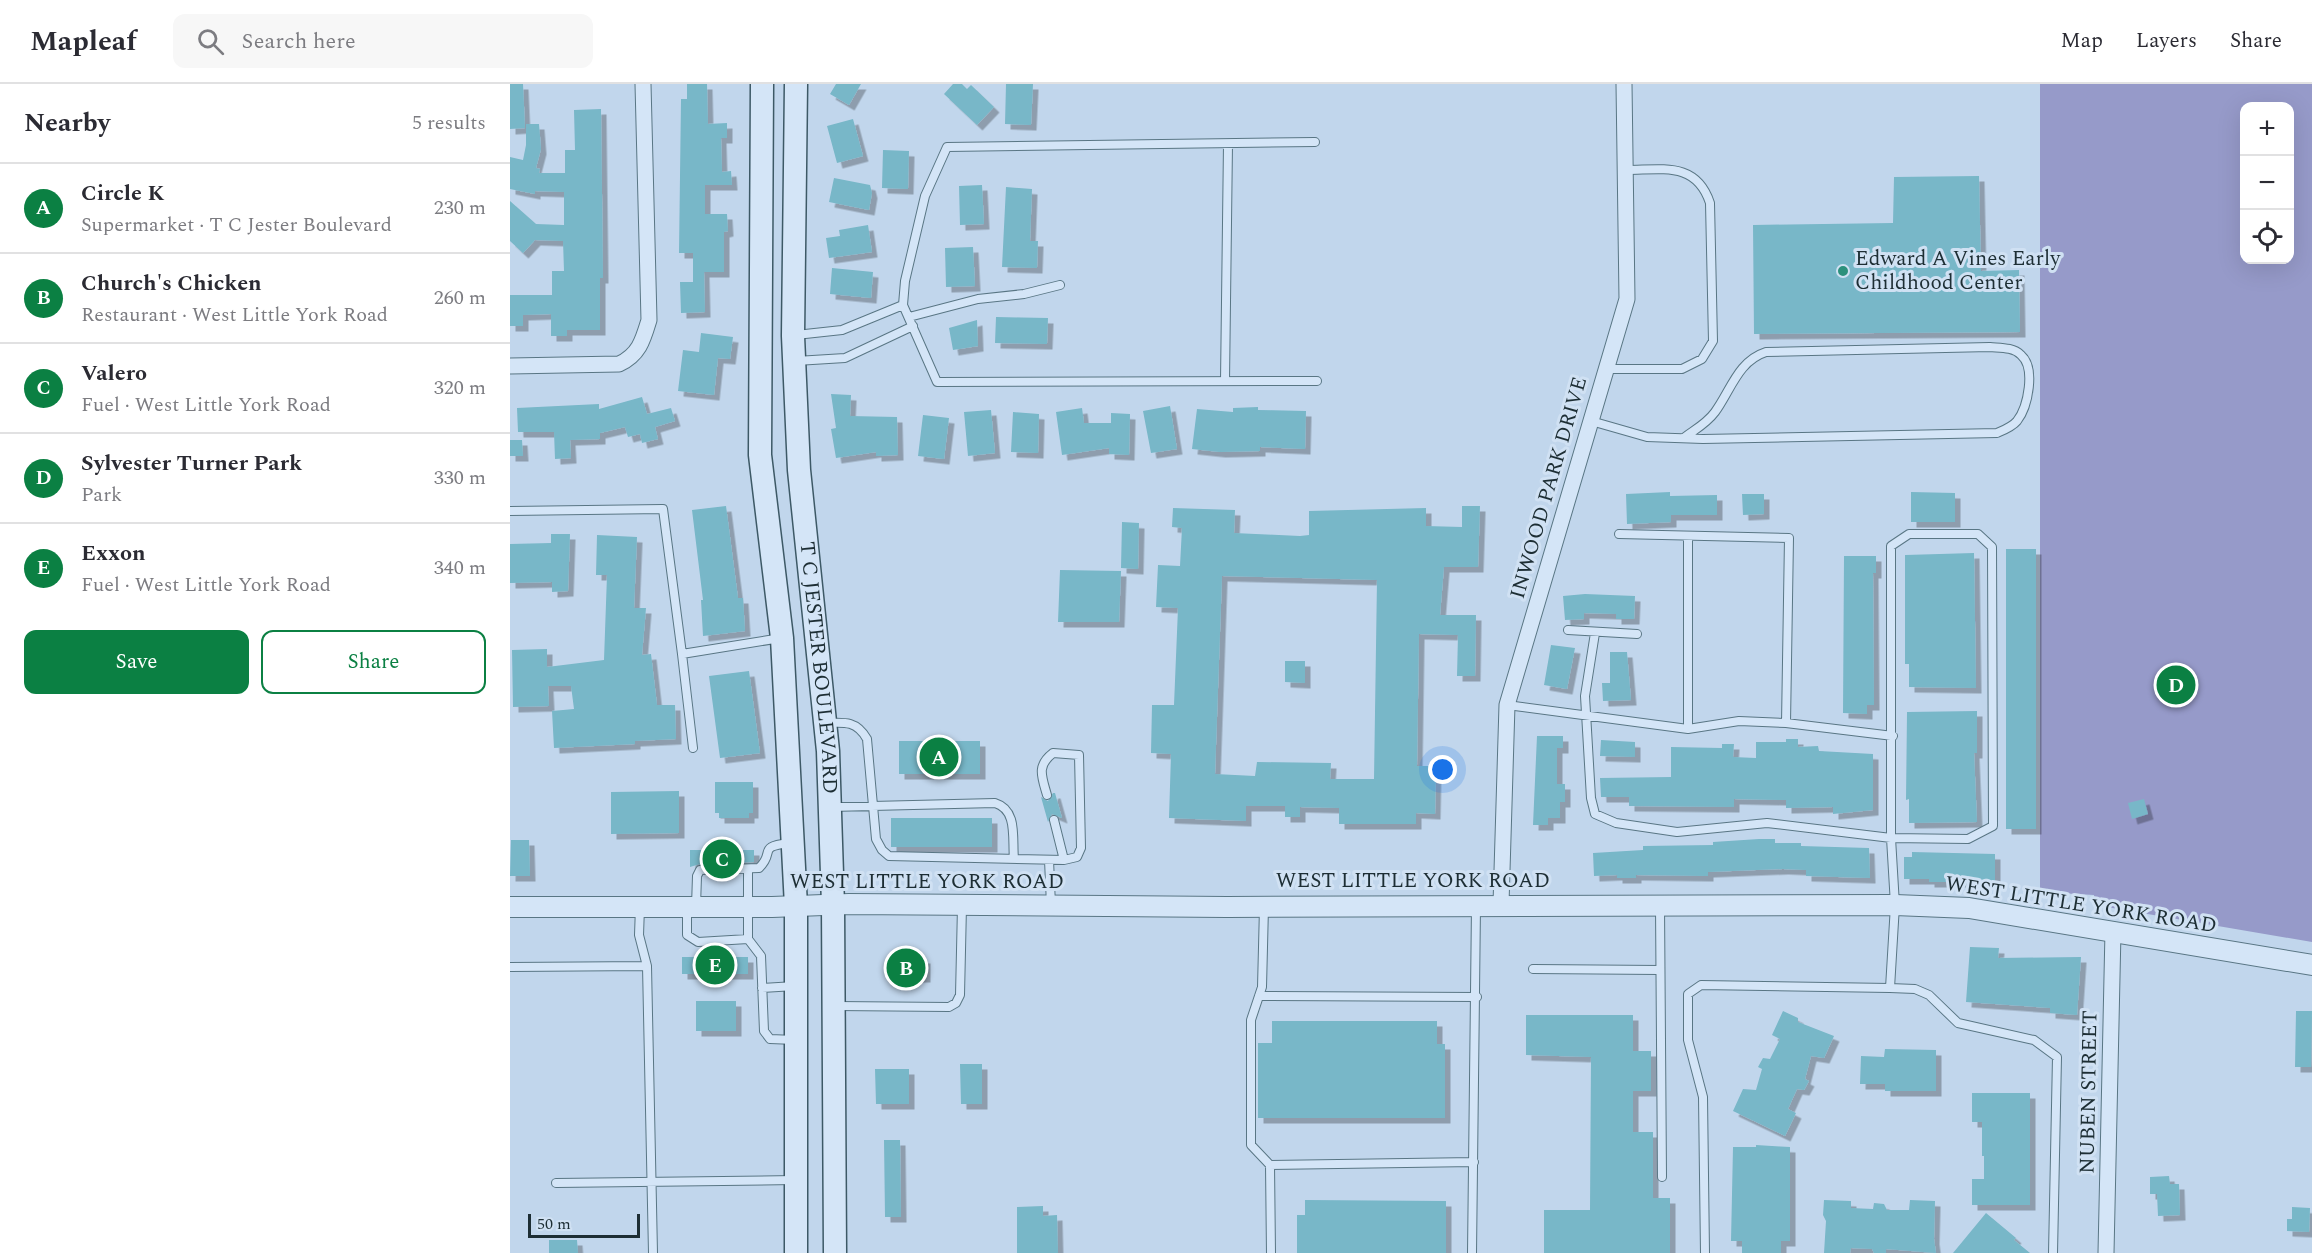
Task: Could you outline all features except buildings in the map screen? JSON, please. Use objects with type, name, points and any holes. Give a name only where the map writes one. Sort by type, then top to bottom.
[{"type":"main road","name":"T C JESTER BOULEVARD","points":[[762,84],[760,455],[782,638],[796,906],[796,1253]]},
{"type":"main road","name":"T C JESTER BOULEVARD","points":[[796,84],[793,336],[799,470],[816,625],[830,807],[835,1253]]},
{"type":"main road","points":[[759,335],[793,336]]},
{"type":"main road","points":[[782,638],[816,625]]},
{"type":"street","points":[[510,366],[619,364],[632,358],[642,344],[649,320],[643,84]]},
{"type":"street","name":"INWOOD PARK DRIVE","points":[[1501,904],[1507,705],[1627,299],[1624,84]]},
{"type":"street","name":"WEST LITTLE YORK ROAD","points":[[510,907],[1895,905],[1969,908],[2312,965]]},
{"type":"street","name":"NUBEN STREET","points":[[2106,1253],[2113,931]]},
{"type":"lane","points":[[1315,142],[948,147],[925,196],[904,281],[903,305],[937,382],[1317,381]]},
{"type":"lane","points":[[1225,381],[1228,144]]},
{"type":"lane","points":[[1606,369],[1682,369],[1702,359],[1713,341],[1710,203],[1702,183],[1683,171],[1626,170]]},
{"type":"lane","points":[[909,317],[978,299],[1024,294],[1060,285]]},
{"type":"lane","points":[[793,336],[842,330],[903,305]]},
{"type":"lane","points":[[794,361],[845,358],[913,326]]},
{"type":"lane","points":[[1591,421],[1647,437],[1703,439],[1997,433],[2016,421],[2023,410],[2028,394],[2028,370],[2024,357],[2016,351],[1990,347],[1766,352],[1747,362],[1705,424],[1685,437]]},
{"type":"lane","points":[[510,511],[663,508],[693,748]]},
{"type":"lane","points":[[1620,534],[1789,538],[1786,723]]},
{"type":"lane","points":[[1595,633],[1585,696],[1591,798],[1595,814],[1616,823],[1677,832],[1767,823],[1892,838],[1968,839],[1993,825],[1992,547],[1978,534],[1909,534],[1891,546],[1892,838],[1895,905],[1890,988]]},
{"type":"lane","points":[[1688,536],[1688,729]]},
{"type":"lane","points":[[1568,630],[1636,634]]},
{"type":"lane","points":[[682,654],[782,638]]},
{"type":"lane","points":[[1507,705],[1688,729],[1739,722],[1786,723],[1893,736]]},
{"type":"lane","points":[[825,723],[853,723],[862,729],[867,739],[876,839],[882,850],[889,856],[1049,860],[1077,857],[1081,848],[1079,755],[1053,753],[1043,761],[1040,771],[1047,795]]},
{"type":"lane","points":[[830,807],[873,804],[995,803],[1004,806],[1011,814],[1014,859]]},
{"type":"lane","points":[[1054,820],[1064,860]]},
{"type":"lane","points":[[748,939],[698,942],[687,935],[697,876],[700,870],[759,868],[765,862],[768,849],[772,845],[793,843]]},
{"type":"lane","points":[[1049,860],[1051,905]]},
{"type":"lane","points":[[748,870],[748,939],[761,956],[764,1031],[770,1039],[796,1040]]},
{"type":"lane","points":[[1472,1253],[1477,997],[1476,904]]},
{"type":"lane","points":[[833,1006],[950,1007],[956,1003],[960,995],[962,905]]},
{"type":"lane","points":[[1660,905],[1662,1177]]},
{"type":"lane","points":[[1264,906],[1262,987],[1251,1020],[1251,1145],[1270,1165],[1271,1253]]},
{"type":"lane","points":[[640,907],[639,935],[647,966],[653,1253]]},
{"type":"lane","points":[[510,967],[647,966]]},
{"type":"lane","points":[[1533,969],[1660,970]]},
{"type":"lane","points":[[1705,1253],[1703,1097],[1688,1040],[1688,994],[1701,985],[1916,989],[1929,995],[1958,1023],[2034,1040],[2057,1058],[2053,1253]]},
{"type":"lane","points":[[762,988],[796,986]]},
{"type":"lane","points":[[1259,996],[1477,997]]},
{"type":"lane","points":[[1270,1165],[1474,1162]]},
{"type":"lane","points":[[556,1183],[796,1180]]},
{"type":"shaded area","points":[[2040,84],[2312,84],[2312,942],[2095,905],[2094,895],[2040,892]]},
{"type":"place","name":"Edward A Vines Early Childhood Center","points":[[1843,271]]},
{"type":"place","name":"Sylvester Turner Park","points":[[2176,685]]},
{"type":"place","name":"Circle K","points":[[939,757]]},
{"type":"place","name":"Valero","points":[[722,859]]},
{"type":"place","name":"Exxon","points":[[715,965]]},
{"type":"place","name":"Church's Chicken","points":[[906,968]]}]
